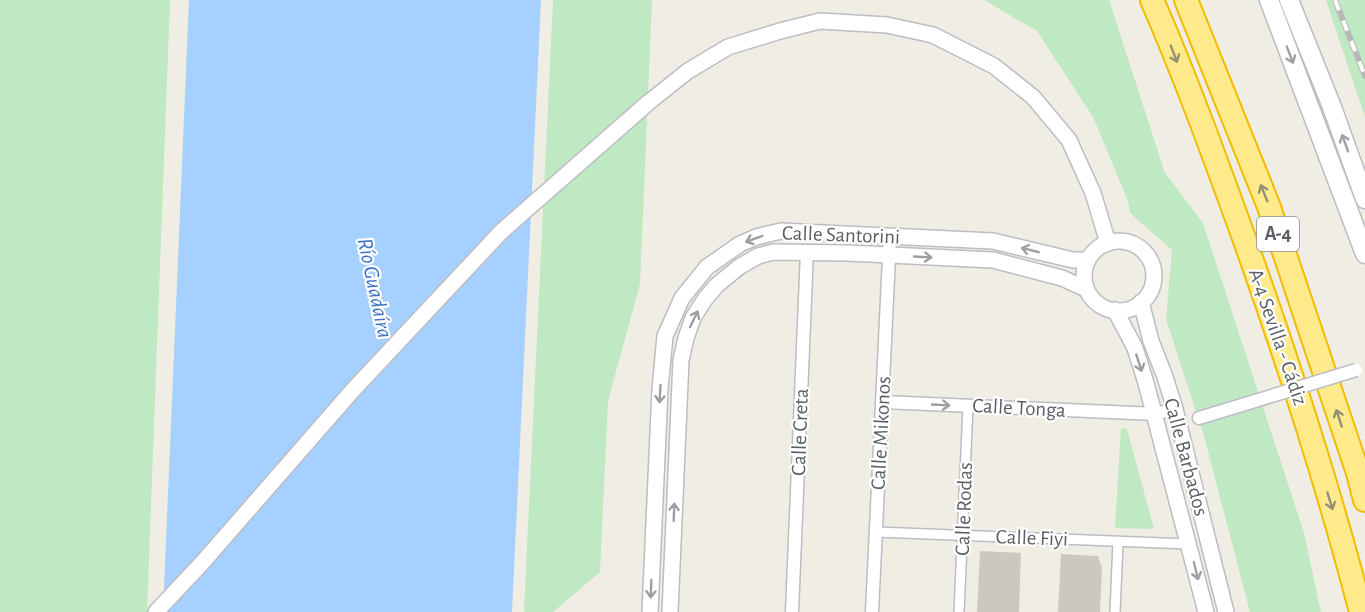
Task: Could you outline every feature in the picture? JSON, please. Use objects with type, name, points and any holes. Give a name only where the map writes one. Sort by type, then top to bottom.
[{"type":"highway","name":"A-4 Sevilla - Cádiz","points":[[1152,0],[1215,159],[1264,296],[1308,425],[1361,612]]},
{"type":"highway","name":"A-4 Sevilla - Cádiz","points":[[1186,0],[1269,207],[1365,500]]},
{"type":"main road","points":[[1269,0],[1365,254]]},
{"type":"main road","points":[[1290,0],[1365,198]]},
{"type":"street","points":[[156,612],[202,563],[353,390],[501,232],[640,110],[688,71],[728,47],[820,21],[887,25],[933,35],[994,66],[1033,98],[1069,140],[1094,193],[1108,243]]},
{"type":"street","name":"Calle Santorini","points":[[650,612],[660,389],[665,336],[682,298],[707,267],[740,244],[756,237],[781,231],[993,241],[1073,260],[1088,260]]},
{"type":"street","name":"Calle Mikonos","points":[[872,612],[890,236]]},
{"type":"street","points":[[1119,241],[1131,243],[1142,249],[1153,270],[1153,282],[1149,293],[1141,303],[1120,311],[1100,305],[1092,298],[1086,289],[1084,279],[1084,268],[1088,260],[1097,248],[1108,243],[1119,241]]},
{"type":"street","name":"Calle Santorini","points":[[670,612],[681,360],[693,318],[717,285],[739,267],[758,256],[773,252],[807,251],[993,260],[1062,278],[1086,289]]},
{"type":"street","name":"Calle Creta","points":[[792,612],[807,251]]},
{"type":"street","name":"Calle Barbados","points":[[1141,303],[1151,341],[1165,376],[1226,612]]},
{"type":"street","name":"Calle Barbados","points":[[1115,310],[1135,348],[1155,414],[1206,612]]},
{"type":"street","points":[[1199,418],[1356,370]]},
{"type":"street","name":"Calle Tonga","points":[[883,402],[1155,414],[1174,409]]},
{"type":"street","name":"Calle Rodas","points":[[959,612],[968,406]]},
{"type":"street","name":"Calle Fiyi","points":[[876,532],[1189,544]]},
{"type":"street","points":[[1115,612],[1118,542]]},
{"type":"green space","points":[[0,0],[170,0],[147,612],[0,612]]},
{"type":"green space","points":[[553,0],[652,0],[640,284],[608,401],[600,572],[553,612],[525,612],[524,610]]},
{"type":"green space","points":[[984,0],[1109,0],[1165,173],[1203,223],[1304,533],[1321,612],[1250,612],[1204,436],[1166,319],[1172,250],[1130,213],[1128,201],[1093,117],[1037,31]]},
{"type":"green space","points":[[1326,0],[1365,0],[1365,117]]},
{"type":"green space","points":[[1121,428],[1127,429],[1154,529],[1115,528]]},
{"type":"water","name":"Río Guadaíra","points":[[189,0],[541,0],[512,612],[163,612]]},
{"type":"building","points":[[980,551],[1021,553],[1019,612],[977,612]]},
{"type":"building","points":[[1061,554],[1098,556],[1102,568],[1100,612],[1058,612]]},
{"type":"railway","points":[[1335,0],[1365,76]]}]
